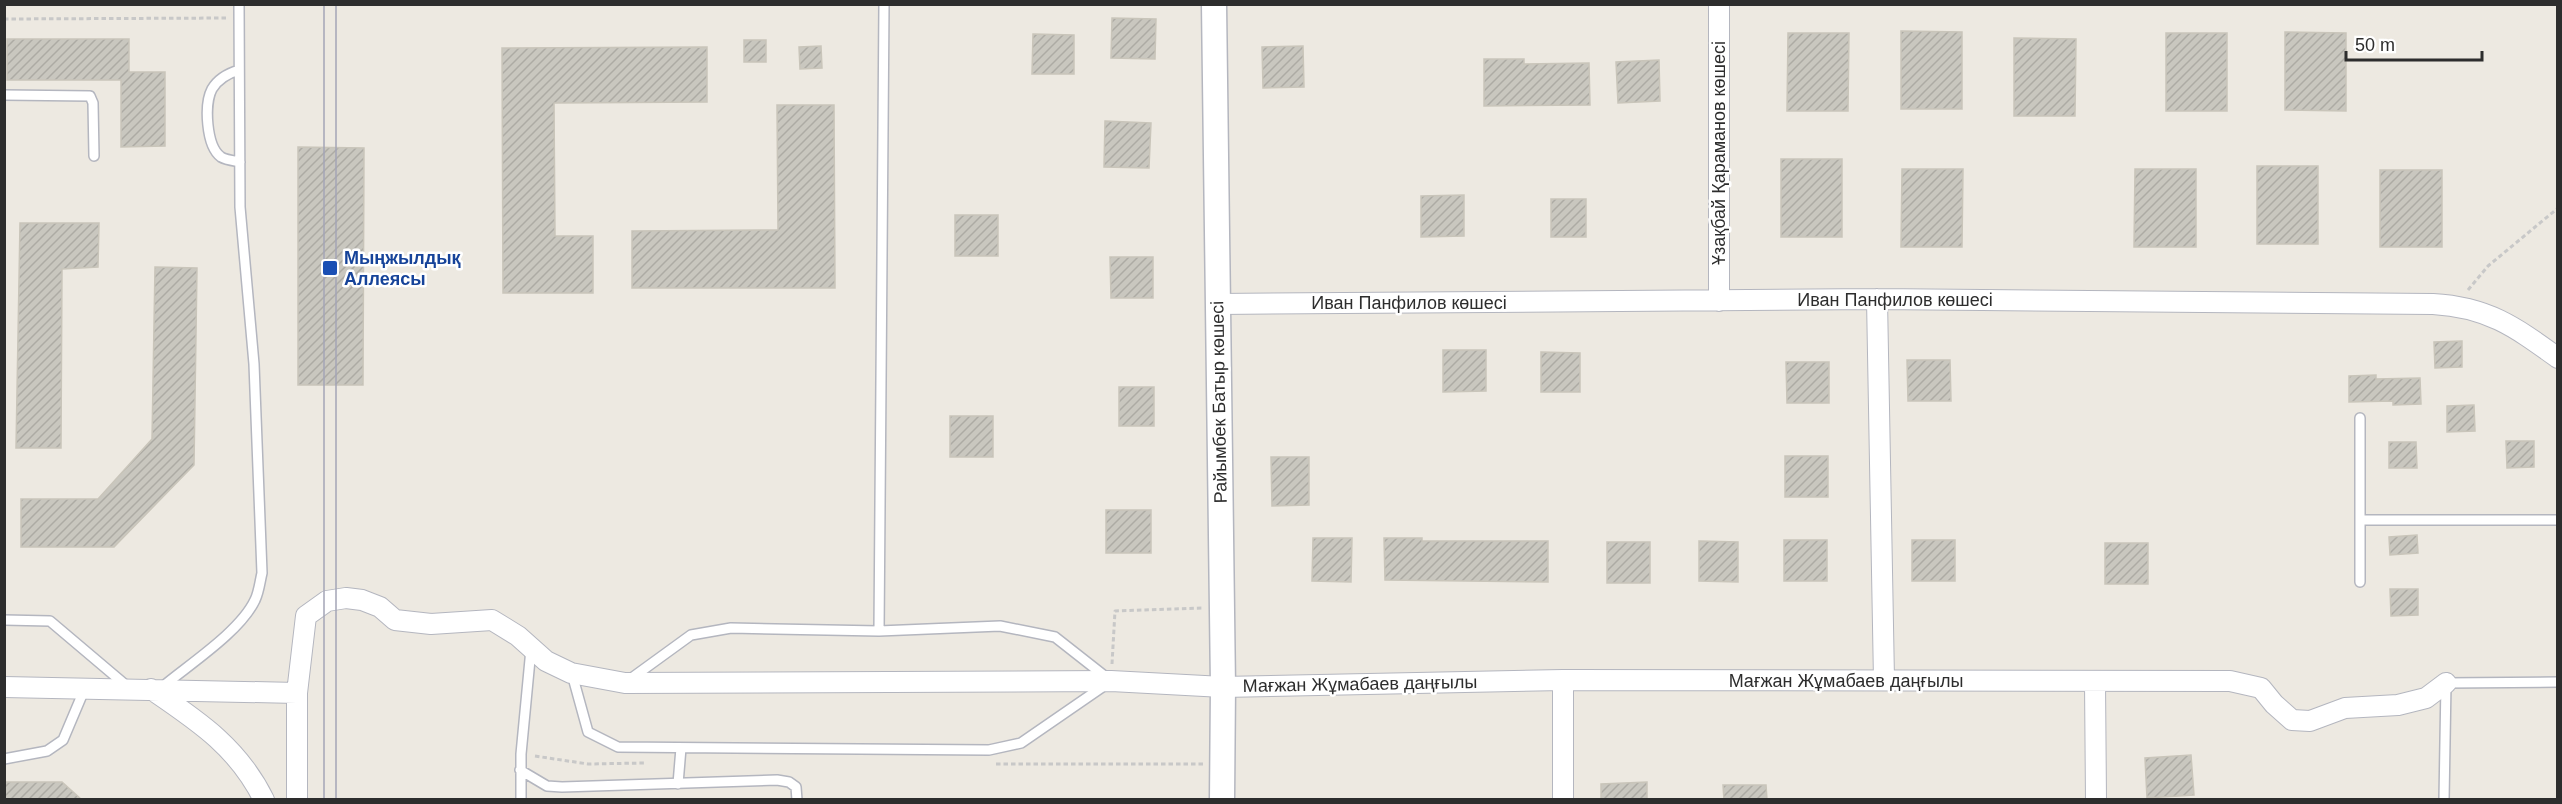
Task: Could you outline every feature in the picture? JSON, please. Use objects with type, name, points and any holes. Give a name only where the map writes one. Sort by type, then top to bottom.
[{"type":"street","name":"Райымбек Батыр көшесі","points":[[1214,4],[1223,687],[1222,800]]},
{"type":"street","name":"Ұзақбай Қараманов көшесі","points":[[1719,4],[1719,301]]},
{"type":"street","name":"Иван Панфилов көшесі","points":[[1218,304],[1877,299],[2456,305],[2488,314],[2520,331],[2558,358]]},
{"type":"street","points":[[1877,299],[1884,681]]},
{"type":"street","name":"Мағжан Жұмабаев даңғылы","points":[[297,800],[297,693],[306,616],[327,601],[346,598],[362,600],[380,607],[394,620],[422,623],[492,620],[518,636],[546,661],[571,673],[625,683],[1111,681],[1223,687],[1563,680],[2230,681],[2261,688],[2292,720],[2310,721],[2345,708],[2398,705],[2426,698],[2446,683]]},
{"type":"street","points":[[1563,680],[1563,800]]},
{"type":"street","points":[[2096,682],[2096,800]]},
{"type":"street","points":[[4,687],[297,693]]},
{"type":"street","points":[[156,689],[212,732],[236,755],[254,778],[264,800]]},
{"type":"lane","points":[[156,689],[228,633],[255,599],[262,573],[254,364],[240,207],[239,4]]},
{"type":"lane","points":[[879,631],[884,4]]},
{"type":"lane","points":[[239,70],[224,76],[213,87],[208,99],[207,111],[210,136],[214,146],[221,156],[240,162]]},
{"type":"lane","points":[[4,95],[90,96],[93,103],[94,156]]},
{"type":"lane","points":[[2360,418],[2360,582]]},
{"type":"lane","points":[[2360,520],[2558,520]]},
{"type":"lane","points":[[4,620],[50,621],[129,688]]},
{"type":"lane","points":[[571,673],[588,732],[618,747],[681,748],[989,750],[1021,743],[1111,681],[1055,637],[1000,626],[879,631],[731,628],[691,635],[625,683]]},
{"type":"lane","points":[[521,800],[520,770],[531,647]]},
{"type":"lane","points":[[2444,800],[2446,683],[2558,682]]},
{"type":"lane","points":[[4,759],[47,751],[63,740],[85,688]]},
{"type":"lane","points":[[678,784],[681,748]]},
{"type":"lane","points":[[520,770],[547,786],[777,780],[789,782],[796,787],[797,800]]},
{"type":"path","points":[[4,19],[239,18]]},
{"type":"path","points":[[2456,305],[2488,266],[2558,208]]},
{"type":"path","points":[[1111,681],[1115,611],[1222,607]]},
{"type":"building","points":[[1112,18],[1156,19],[1155,59],[1111,58]]},
{"type":"building","points":[[1901,31],[1962,32],[1962,109],[1901,109]]},
{"type":"building","points":[[2285,32],[2346,33],[2346,111],[2285,110]]},
{"type":"building","points":[[1788,33],[1849,33],[1848,111],[1787,111]]},
{"type":"building","points":[[2166,33],[2227,33],[2227,111],[2166,111]]},
{"type":"building","points":[[1033,34],[1074,35],[1074,74],[1032,74]]},
{"type":"building","points":[[2014,38],[2076,39],[2075,116],[2014,116]]},
{"type":"building","points":[[7,39],[129,39],[129,72],[165,72],[165,146],[121,147],[121,80],[7,80]]},
{"type":"building","points":[[744,40],[766,40],[766,62],[744,62]]},
{"type":"building","points":[[821,46],[822,68],[800,69],[799,47]]},
{"type":"building","points":[[1303,46],[1304,87],[1263,88],[1262,47]]},
{"type":"building","points":[[707,47],[707,102],[554,103],[555,236],[593,236],[593,293],[503,293],[502,48]]},
{"type":"building","points":[[1484,59],[1524,59],[1524,64],[1589,63],[1590,105],[1484,106]]},
{"type":"building","points":[[1659,60],[1660,101],[1618,103],[1616,62]]},
{"type":"building","points":[[777,105],[834,105],[835,288],[632,288],[632,231],[778,230]]},
{"type":"building","points":[[1105,121],[1151,123],[1149,168],[1104,167]]},
{"type":"building","points":[[298,147],[364,148],[363,385],[298,385]]},
{"type":"building","points":[[1781,159],[1842,159],[1842,237],[1781,237]]},
{"type":"building","points":[[2257,166],[2318,166],[2318,244],[2257,244]]},
{"type":"building","points":[[1902,169],[1963,169],[1962,247],[1901,247]]},
{"type":"building","points":[[2135,169],[2196,169],[2196,247],[2134,247]]},
{"type":"building","points":[[2380,170],[2442,170],[2442,247],[2380,247]]},
{"type":"building","points":[[1464,195],[1464,236],[1421,237],[1421,196]]},
{"type":"building","points":[[1551,199],[1586,199],[1586,237],[1551,237]]},
{"type":"building","points":[[955,215],[998,215],[998,256],[955,256]]},
{"type":"building","points":[[20,223],[99,223],[98,267],[62,269],[61,448],[16,448]]},
{"type":"building","points":[[1110,257],[1153,257],[1153,298],[1111,298]]},
{"type":"building","points":[[155,267],[197,268],[194,465],[114,547],[21,547],[21,499],[98,499],[152,439]]},
{"type":"building","points":[[2462,341],[2462,367],[2435,368],[2434,342]]},
{"type":"building","points":[[1443,350],[1486,350],[1486,391],[1443,392]]},
{"type":"building","points":[[1541,352],[1580,353],[1580,392],[1541,392]]},
{"type":"building","points":[[1907,360],[1950,360],[1951,401],[1908,401]]},
{"type":"building","points":[[1786,362],[1829,362],[1829,403],[1787,403]]},
{"type":"building","points":[[2376,375],[2376,379],[2420,378],[2421,404],[2393,405],[2393,401],[2349,402],[2349,376]]},
{"type":"building","points":[[1119,387],[1154,387],[1154,426],[1119,426]]},
{"type":"building","points":[[2474,405],[2475,431],[2447,432],[2447,406]]},
{"type":"building","points":[[950,416],[993,416],[993,457],[950,457]]},
{"type":"building","points":[[2506,441],[2534,441],[2534,467],[2507,468]]},
{"type":"building","points":[[2389,442],[2416,442],[2417,468],[2389,468]]},
{"type":"building","points":[[1785,456],[1828,456],[1828,497],[1785,497]]},
{"type":"building","points":[[1271,457],[1309,457],[1309,505],[1272,506]]},
{"type":"building","points":[[1106,510],[1151,510],[1151,553],[1106,553]]},
{"type":"building","points":[[2417,535],[2418,553],[2390,555],[2389,537]]},
{"type":"building","points":[[1313,538],[1352,538],[1351,582],[1312,581]]},
{"type":"building","points":[[1384,538],[1422,538],[1422,541],[1548,541],[1548,582],[1385,580]]},
{"type":"building","points":[[1784,540],[1827,540],[1827,581],[1784,581]]},
{"type":"building","points":[[1912,540],[1955,540],[1955,581],[1912,581]]},
{"type":"building","points":[[1699,541],[1738,542],[1738,582],[1699,581]]},
{"type":"building","points":[[1607,542],[1650,542],[1650,583],[1607,583]]},
{"type":"building","points":[[2105,543],[2148,543],[2148,584],[2105,584]]},
{"type":"building","points":[[2390,589],[2418,589],[2418,615],[2391,616]]},
{"type":"building","points":[[2191,755],[2194,795],[2147,798],[2145,758]]},
{"type":"building","points":[[4,782],[62,782],[82,800],[4,800]]},
{"type":"building","points":[[1647,782],[1647,800],[1601,800],[1601,784]]},
{"type":"building","points":[[1723,785],[1766,785],[1767,800],[1724,800]]},
{"type":"tram line","points":[[324,4],[324,800]]},
{"type":"tram line","points":[[336,4],[336,800]]},
{"type":"place","name":"Мыңжылдық Аллеясы","points":[[330,268]]}]
